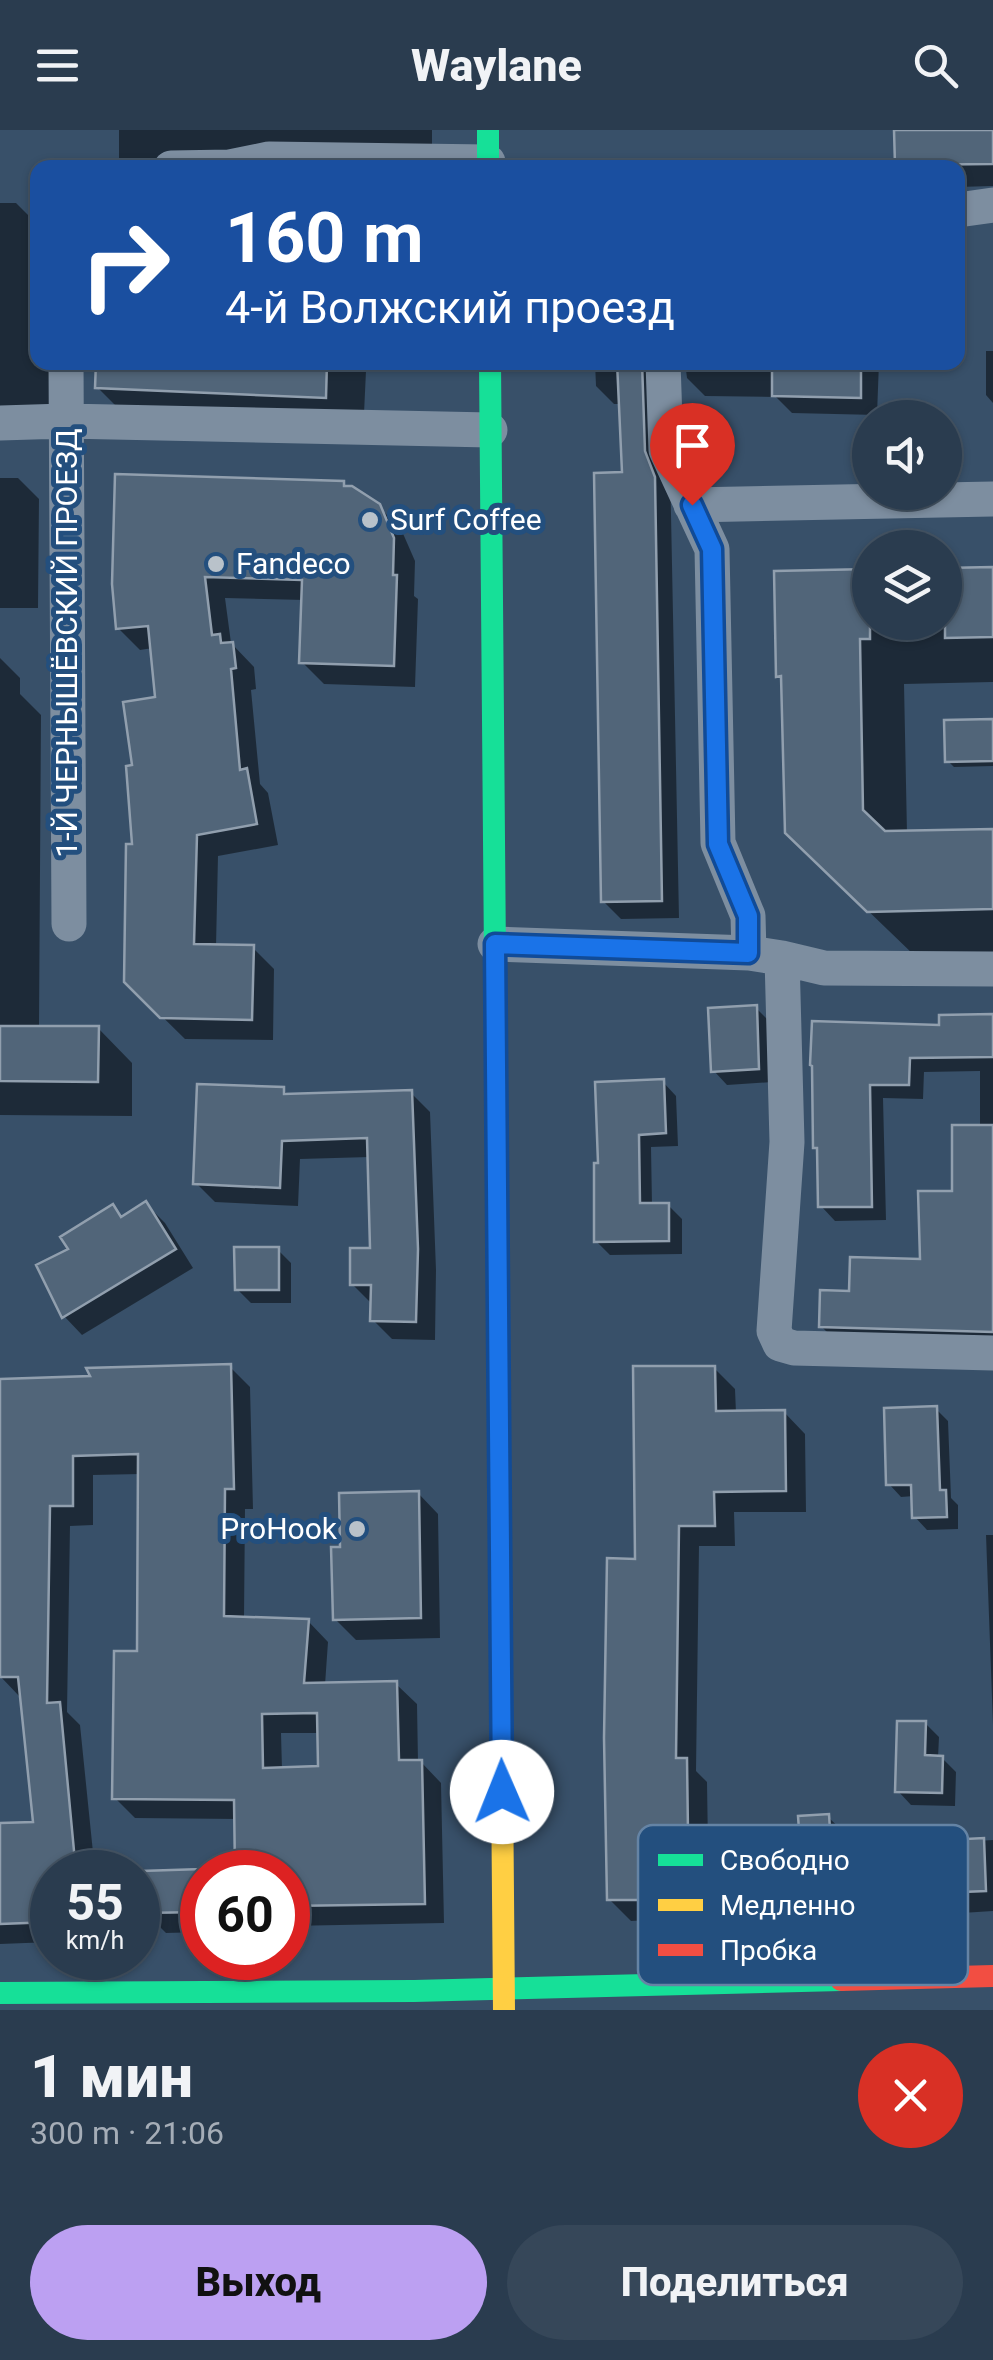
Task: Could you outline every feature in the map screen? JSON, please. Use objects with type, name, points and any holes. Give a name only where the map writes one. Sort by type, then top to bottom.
[{"type":"main road","points":[[490,370],[504,1999]]},
{"type":"main road","points":[[968,1977],[993,1976]]},
{"type":"main road","points":[[0,1993],[504,1999],[802,1985]]},
{"type":"street","points":[[261,160],[488,153]]},
{"type":"street","points":[[965,209],[993,205]]},
{"type":"street","name":"1-Й ЧЕРНЫШЁВСКИЙ ПРОЕЗД","points":[[66,370],[70,924]]},
{"type":"street","points":[[663,370],[666,450],[712,549],[718,844],[765,956],[787,1142],[774,1332],[780,1344],[794,1348],[993,1353]]},
{"type":"street","points":[[0,423],[490,430]]},
{"type":"street","points":[[692,505],[993,499]]},
{"type":"street","points":[[495,944],[765,956],[824,968],[993,969]]},
{"type":"building","points":[[894,130],[993,130],[993,164],[895,160]]},
{"type":"building","points":[[96,370],[327,370],[326,398],[95,388]]},
{"type":"building","points":[[617,370],[642,370],[645,451],[655,477],[662,901],[601,902],[594,473],[622,472]]},
{"type":"building","points":[[772,370],[861,370],[861,398],[772,396]]},
{"type":"building","points":[[115,474],[344,481],[344,486],[352,486],[380,504],[394,538],[394,666],[299,663],[302,580],[205,577],[212,635],[220,634],[221,643],[233,642],[236,668],[231,669],[240,770],[247,768],[257,824],[197,835],[194,944],[254,945],[252,1020],[160,1018],[124,982],[126,844],[132,844],[126,766],[132,765],[123,702],[155,697],[148,626],[116,629],[112,584]]},
{"type":"building","points":[[993,567],[993,637],[962,638],[962,568]]},
{"type":"building","points":[[852,569],[852,640],[860,640],[863,810],[885,831],[993,829],[993,909],[867,912],[785,833],[774,571]]},
{"type":"building","points":[[993,719],[993,761],[945,762],[944,720]]},
{"type":"building","points":[[757,1005],[759,1069],[711,1072],[708,1008]]},
{"type":"building","points":[[993,1014],[993,1057],[910,1058],[909,1085],[870,1085],[872,1207],[818,1207],[810,1065],[812,1021],[939,1025],[939,1015]]},
{"type":"building","points":[[0,1026],[99,1026],[98,1082],[0,1081]]},
{"type":"building","points":[[664,1079],[666,1133],[639,1135],[640,1203],[669,1203],[669,1241],[594,1242],[594,1163],[598,1163],[595,1082]]},
{"type":"building","points":[[197,1084],[284,1087],[284,1094],[412,1090],[418,1249],[416,1322],[370,1321],[371,1285],[350,1285],[350,1248],[370,1248],[367,1138],[282,1141],[280,1188],[193,1184]]},
{"type":"building","points":[[952,1125],[993,1125],[993,1332],[819,1327],[820,1290],[849,1291],[850,1257],[920,1259],[918,1191],[952,1191]]},
{"type":"building","points":[[146,1201],[176,1249],[62,1318],[36,1265],[68,1249],[60,1237],[113,1204],[121,1217]]},
{"type":"building","points":[[234,1247],[279,1247],[279,1290],[235,1290]]},
{"type":"building","points":[[231,1364],[234,1489],[225,1489],[224,1616],[309,1619],[304,1683],[397,1681],[399,1760],[422,1760],[425,1904],[310,1906],[310,1850],[235,1850],[234,1800],[112,1799],[114,1651],[137,1651],[138,1454],[73,1456],[73,1506],[50,1506],[47,1703],[60,1702],[74,1850],[30,1850],[30,1923],[0,1924],[0,1823],[33,1822],[18,1677],[0,1677],[0,1379],[90,1376],[86,1368]],"holes":[[[317,1713],[318,1766],[263,1768],[262,1714]]]},
{"type":"building","points":[[633,1366],[715,1366],[716,1411],[785,1410],[786,1491],[714,1492],[715,1526],[679,1526],[676,1758],[687,1758],[688,1825],[638,1825],[638,1900],[607,1900],[607,1558],[635,1559]]},
{"type":"building","points":[[937,1406],[940,1490],[946,1490],[947,1517],[912,1518],[911,1485],[886,1485],[884,1408]]},
{"type":"building","points":[[419,1491],[421,1618],[333,1620],[331,1547],[340,1547],[339,1493]]},
{"type":"building","points":[[897,1721],[926,1721],[925,1755],[943,1756],[942,1793],[895,1792]]},
{"type":"building","points":[[829,1814],[830,1825],[799,1825],[798,1816]]},
{"type":"building","points":[[984,1838],[986,1891],[968,1892],[968,1839]]},
{"type":"building","points":[[160,1870],[180,1870],[180,1912],[160,1913]]},
{"type":"traffic: fast","points":[[488,130],[488,160]]},
{"type":"traffic: fast","points":[[490,370],[498,1317]]},
{"type":"traffic: fast","points":[[0,1993],[414,1991],[647,1985]]},
{"type":"traffic: slow","points":[[498,1317],[504,2010]]},
{"type":"traffic: jam","points":[[968,1977],[993,1976]]},
{"type":"place","name":"Surf Coffee","points":[[370,520]]},
{"type":"place","name":"Fandeco","points":[[216,564]]},
{"type":"place","name":"ProHook","points":[[357,1529]]},
{"type":"route","points":[[502,1792],[495,944],[748,953],[748,916],[718,844],[712,549],[692,505]]}]
